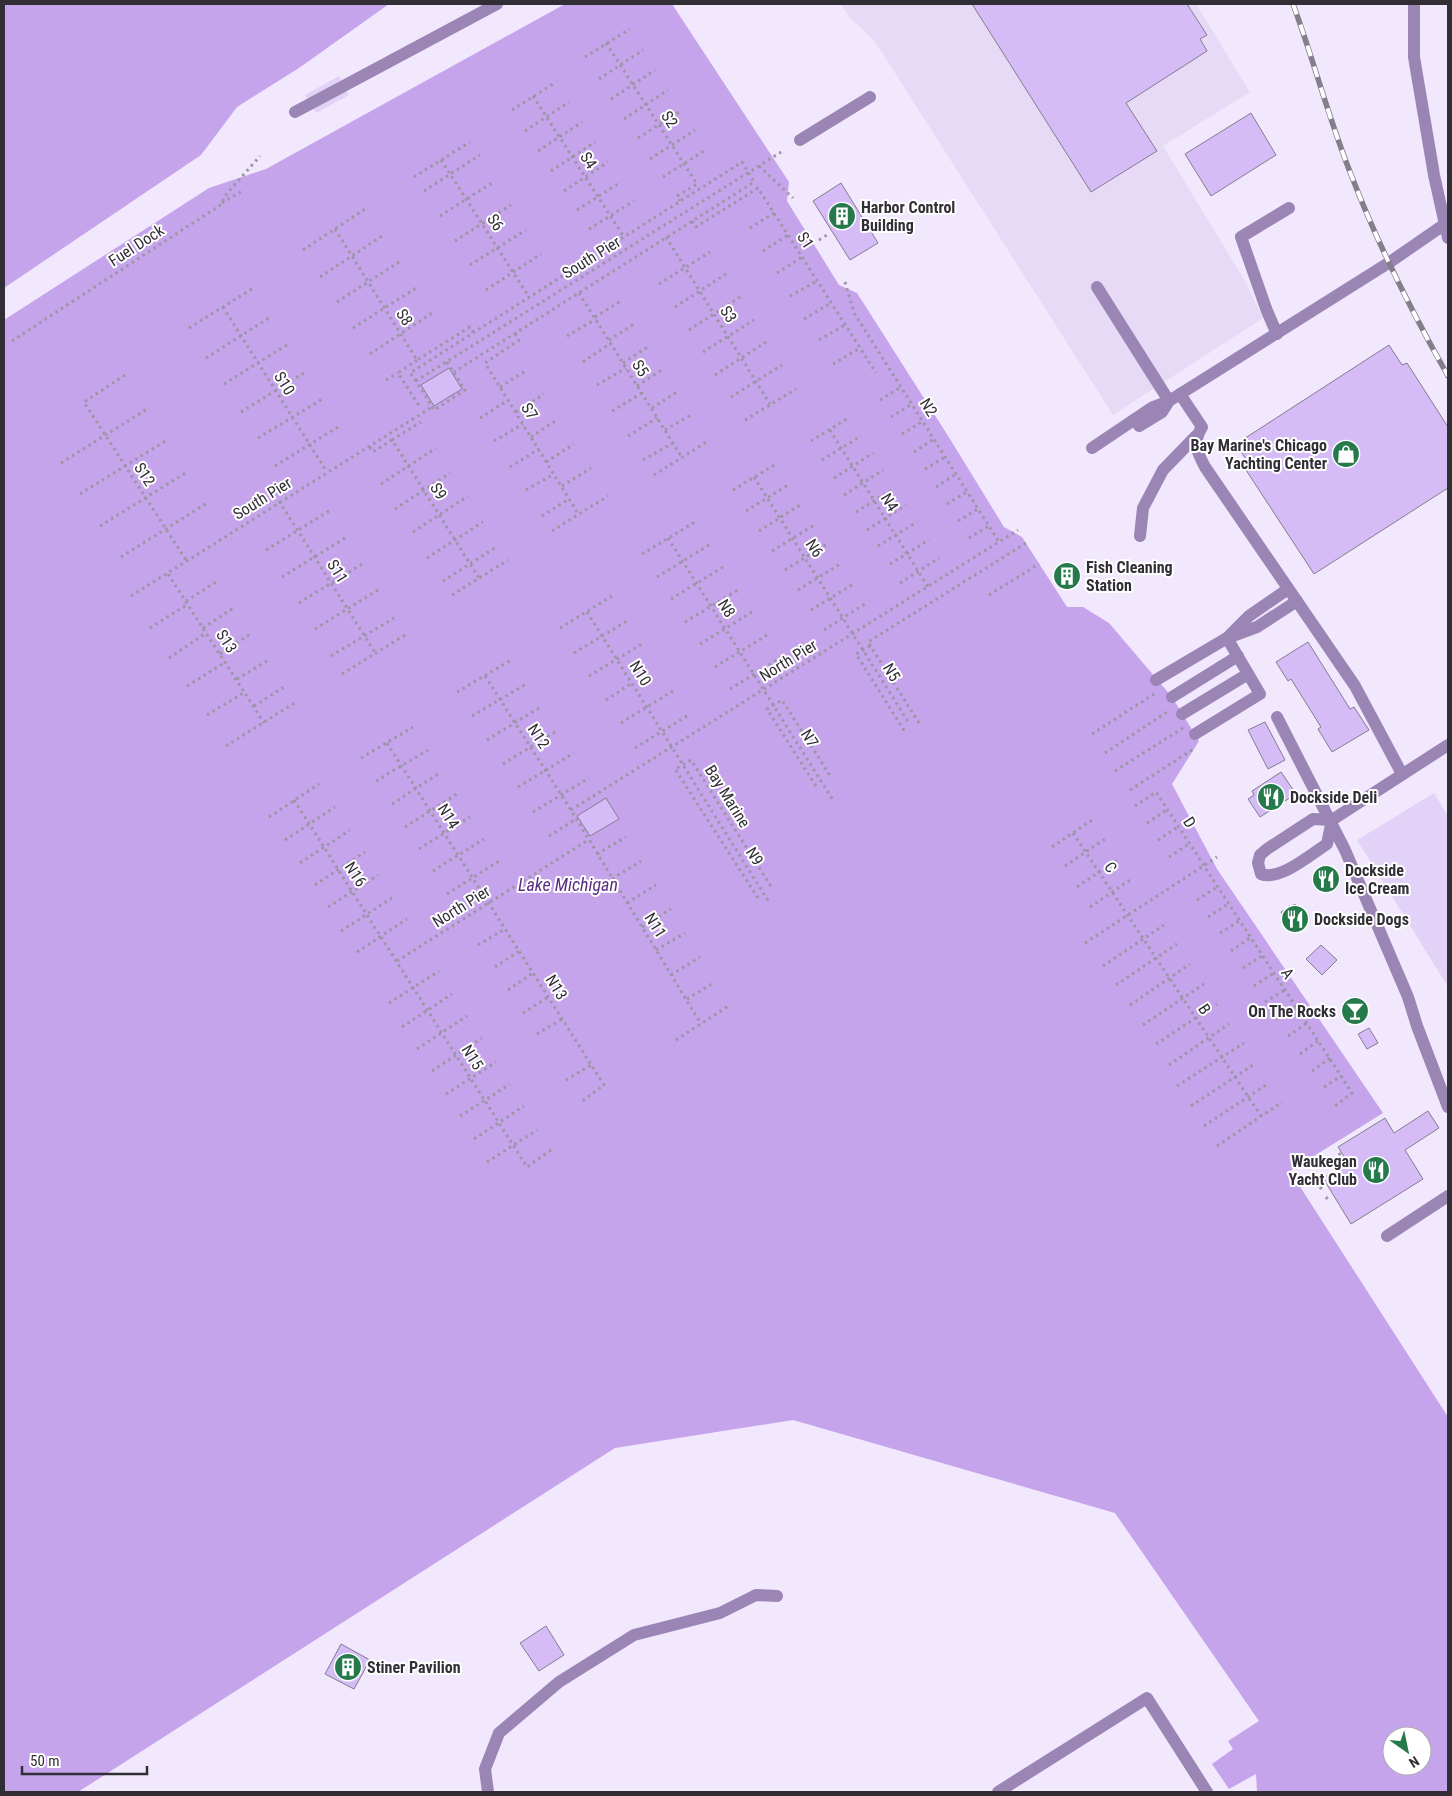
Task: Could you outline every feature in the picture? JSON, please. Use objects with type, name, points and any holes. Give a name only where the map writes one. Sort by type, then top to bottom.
[{"type":"street","points":[[295,112],[497,4]]},
{"type":"street","points":[[1414,4],[1414,57],[1448,238]]},
{"type":"street","points":[[800,140],[870,97]]},
{"type":"street","points":[[1277,334],[1241,238],[1288,208]]},
{"type":"street","points":[[1174,398],[1162,412],[1112,443],[1092,448],[1153,407],[1174,398],[1277,334],[1390,262],[1445,224]]},
{"type":"street","points":[[1097,287],[1174,398],[1202,427],[1196,436],[1163,470],[1143,508],[1140,536]]},
{"type":"street","points":[[1196,436],[1195,449],[1205,467],[1355,686],[1402,774]]},
{"type":"street","points":[[1227,638],[1249,616],[1288,589]]},
{"type":"street","points":[[1156,680],[1227,638],[1257,627],[1297,601]]},
{"type":"street","points":[[1186,720],[1260,694],[1227,638]]},
{"type":"street","points":[[1186,720],[1238,656]]},
{"type":"street","points":[[1186,720],[1248,674]]},
{"type":"street","points":[[1277,717],[1332,820],[1408,997],[1448,1107]]},
{"type":"street","points":[[1332,820],[1327,844],[1278,875],[1268,876],[1261,874],[1258,863],[1260,855],[1267,849],[1313,819],[1332,820],[1402,774],[1446,751]]},
{"type":"street","points":[[1387,1236],[1448,1196]]},
{"type":"street","points":[[488,1792],[485,1769],[499,1733],[559,1682],[634,1635],[720,1614],[756,1595],[776,1596]]},
{"type":"street","points":[[998,1792],[1146,1698],[1207,1792]]},
{"type":"path","points":[[585,57],[630,29]]},
{"type":"path","name":"S2","points":[[606,44],[696,184],[677,196],[680,201]]},
{"type":"path","points":[[599,79],[643,50]]},
{"type":"path","points":[[611,99],[656,70]]},
{"type":"path","points":[[512,110],[556,82]]},
{"type":"path","points":[[624,119],[668,90]]},
{"type":"path","name":"S4","points":[[533,96],[624,237]]},
{"type":"path","points":[[525,131],[569,102]]},
{"type":"path","points":[[638,138],[682,110]]},
{"type":"path","points":[[538,151],[582,122]]},
{"type":"path","points":[[650,159],[694,130]]},
{"type":"path","points":[[414,177],[470,142]]},
{"type":"path","points":[[551,171],[595,142]]},
{"type":"path","points":[[663,178],[707,149]]},
{"type":"path","name":"South Pier","points":[[416,381],[781,152]]},
{"type":"path","points":[[424,191],[480,155]]},
{"type":"path","name":"Fuel Dock","points":[[12,341],[222,204],[224,197],[260,156]]},
{"type":"path","name":"S6","points":[[441,160],[529,297]]},
{"type":"path","points":[[564,191],[608,162]]},
{"type":"path","points":[[432,407],[410,372],[742,162],[754,182],[454,372]]},
{"type":"path","points":[[759,166],[793,198]]},
{"type":"path","points":[[440,216],[495,181]]},
{"type":"path","points":[[577,210],[621,182]]},
{"type":"path","name":"S1","points":[[692,221],[696,227],[758,188],[876,373]]},
{"type":"path","points":[[222,204],[242,191]]},
{"type":"path","points":[[590,229],[634,201]]},
{"type":"path","points":[[455,241],[510,205]]},
{"type":"path","points":[[303,250],[365,209]]},
{"type":"path","points":[[750,228],[774,213]]},
{"type":"path","name":"S8","points":[[335,229],[417,360]]},
{"type":"path","points":[[470,265],[526,230]]},
{"type":"path","points":[[763,251],[788,235]]},
{"type":"path","points":[[819,240],[827,235]]},
{"type":"path","points":[[320,277],[382,236]]},
{"type":"path","name":"S3","points":[[666,237],[770,404]]},
{"type":"path","points":[[659,284],[710,252]]},
{"type":"path","points":[[486,290],[542,254]]},
{"type":"path","points":[[776,274],[802,257]]},
{"type":"path","points":[[337,302],[399,262]]},
{"type":"path","points":[[675,307],[726,274]]},
{"type":"path","points":[[790,296],[817,281]]},
{"type":"path","name":"N2","points":[[845,282],[854,312],[999,542]]},
{"type":"path","points":[[189,328],[254,287]]},
{"type":"path","points":[[354,328],[416,288]]},
{"type":"path","name":"S5","points":[[579,292],[681,456]]},
{"type":"path","points":[[689,330],[740,297]]},
{"type":"path","points":[[567,336],[621,301]]},
{"type":"path","points":[[804,319],[831,302]]},
{"type":"path","name":"S10","points":[[223,307],[327,472]]},
{"type":"path","points":[[370,354],[432,313]]},
{"type":"path","points":[[206,358],[272,316]]},
{"type":"path","points":[[703,352],[754,320]]},
{"type":"path","points":[[608,340],[634,324]]},
{"type":"path","points":[[819,340],[845,325]]},
{"type":"path","points":[[386,380],[470,327],[473,332]]},
{"type":"path","name":"S7","points":[[515,334],[519,340],[485,363],[579,515]]},
{"type":"path","points":[[716,375],[766,342]]},
{"type":"path","points":[[224,384],[290,343]]},
{"type":"path","points":[[583,362],[611,344]]},
{"type":"path","points":[[623,363],[649,346]]},
{"type":"path","points":[[833,364],[860,348]]},
{"type":"path","name":"South Pier","points":[[131,596],[432,407],[434,410],[465,390],[447,362]]},
{"type":"path","points":[[731,397],[782,364]]},
{"type":"path","points":[[597,385],[626,368]]},
{"type":"path","points":[[637,386],[663,369]]},
{"type":"path","points":[[500,387],[527,370]]},
{"type":"path","points":[[241,412],[307,371]]},
{"type":"path","points":[[398,373],[420,407]]},
{"type":"path","name":"S12","points":[[125,375],[84,402],[186,560]]},
{"type":"path","points":[[880,400],[901,387]]},
{"type":"path","points":[[745,420],[796,389]]},
{"type":"path","points":[[652,408],[677,392]]},
{"type":"path","points":[[612,411],[642,393]]},
{"type":"path","points":[[516,412],[544,394]]},
{"type":"path","points":[[258,438],[324,398]]},
{"type":"path","points":[[480,418],[508,400]]},
{"type":"path","points":[[891,417],[912,404]]},
{"type":"path","points":[[61,463],[147,409]]},
{"type":"path","points":[[665,430],[691,415]]},
{"type":"path","points":[[811,442],[850,417]]},
{"type":"path","points":[[628,436],[657,418]]},
{"type":"path","points":[[531,437],[558,419]]},
{"type":"path","points":[[902,434],[923,421]]},
{"type":"path","points":[[370,447],[373,452],[420,422]]},
{"type":"path","points":[[494,441],[523,424]]},
{"type":"path","points":[[275,466],[341,425]]},
{"type":"path","name":"N4","points":[[830,430],[928,587]]},
{"type":"path","points":[[822,460],[861,436]]},
{"type":"path","points":[[914,452],[934,439]]},
{"type":"path","points":[[80,494],[167,440]]},
{"type":"path","name":"S9","points":[[392,440],[479,578]]},
{"type":"path","points":[[654,475],[681,456],[708,441]]},
{"type":"path","points":[[643,460],[673,443]]},
{"type":"path","points":[[546,462],[574,444]]},
{"type":"path","points":[[381,484],[436,448]]},
{"type":"path","points":[[510,467],[539,450]]},
{"type":"path","points":[[834,478],[873,454]]},
{"type":"path","points":[[925,469],[945,456]]},
{"type":"path","points":[[733,490],[776,464]]},
{"type":"path","points":[[562,486],[591,468]]},
{"type":"path","points":[[844,495],[864,484],[883,470]]},
{"type":"path","points":[[100,526],[187,472]]},
{"type":"path","points":[[395,509],[450,473]]},
{"type":"path","points":[[526,490],[554,474]]},
{"type":"path","points":[[936,487],[956,474]]},
{"type":"path","name":"N6","points":[[754,477],[854,634]]},
{"type":"path","points":[[746,511],[788,485]]},
{"type":"path","points":[[856,512],[895,488]]},
{"type":"path","points":[[947,504],[967,492]]},
{"type":"path","points":[[413,532],[468,496]]},
{"type":"path","points":[[552,531],[608,496]]},
{"type":"path","points":[[542,516],[569,498]]},
{"type":"path","name":"S11","points":[[279,502],[376,654]]},
{"type":"path","points":[[121,557],[207,503]]},
{"type":"path","points":[[759,531],[800,505]]},
{"type":"path","points":[[867,530],[906,506]]},
{"type":"path","points":[[958,522],[978,510]]},
{"type":"path","points":[[266,550],[329,511]]},
{"type":"path","points":[[428,558],[483,522]]},
{"type":"path","points":[[642,554],[695,522]]},
{"type":"path","points":[[878,546],[917,522]]},
{"type":"path","points":[[772,551],[814,525]]},
{"type":"path","points":[[969,538],[989,526]]},
{"type":"path","name":"North Pier","points":[[571,810],[1018,530]]},
{"type":"path","points":[[282,577],[345,538]]},
{"type":"path","name":"N8","points":[[668,538],[765,690]]},
{"type":"path","points":[[890,564],[929,540]]},
{"type":"path","points":[[919,723],[868,642],[1026,543]]},
{"type":"path","points":[[785,570],[827,544]]},
{"type":"path","points":[[657,577],[709,545]]},
{"type":"path","points":[[443,581],[498,546]]},
{"type":"path","points":[[900,583],[939,558]]},
{"type":"path","points":[[452,595],[508,560]]},
{"type":"path","points":[[299,603],[362,564]]},
{"type":"path","points":[[798,590],[840,564]]},
{"type":"path","points":[[989,595],[1039,564]]},
{"type":"path","points":[[671,599],[723,567]]},
{"type":"path","name":"S13","points":[[168,574],[264,723]]},
{"type":"path","points":[[150,628],[219,580]]},
{"type":"path","points":[[810,610],[852,585]]},
{"type":"path","points":[[315,629],[378,590]]},
{"type":"path","points":[[685,622],[738,590]]},
{"type":"path","points":[[560,628],[612,596]]},
{"type":"path","points":[[824,630],[866,604]]},
{"type":"path","points":[[203,628],[235,607]]},
{"type":"path","name":"N10","points":[[587,612],[673,748]]},
{"type":"path","points":[[700,644],[752,612]]},
{"type":"path","points":[[331,656],[394,618]]},
{"type":"path","points":[[574,653],[626,621]]},
{"type":"path","points":[[169,658],[206,632]]},
{"type":"path","points":[[220,654],[252,633]]},
{"type":"path","name":"N5","points":[[854,634],[909,723]]},
{"type":"path","points":[[342,674],[405,635]]},
{"type":"path","points":[[714,667],[767,635]]},
{"type":"path","points":[[589,676],[642,644]]},
{"type":"path","points":[[870,646],[856,654],[906,732]]},
{"type":"path","points":[[730,689],[782,657]]},
{"type":"path","points":[[237,679],[270,659]]},
{"type":"path","points":[[457,692],[513,659]]},
{"type":"path","points":[[187,686],[226,662]]},
{"type":"path","name":"N12","points":[[485,676],[576,819]]},
{"type":"path","points":[[472,716],[528,683]]},
{"type":"path","points":[[606,700],[633,683]]},
{"type":"path","points":[[254,706],[287,685]]},
{"type":"path","name":"N7","points":[[765,690],[833,800]]},
{"type":"path","points":[[621,723],[673,691]]},
{"type":"path","points":[[207,715],[245,692]]},
{"type":"path","points":[[1092,734],[1155,694]]},
{"type":"path","points":[[816,786],[767,709],[782,700],[831,777]]},
{"type":"path","points":[[226,746],[296,702]]},
{"type":"path","points":[[486,740],[542,706]]},
{"type":"path","points":[[635,748],[687,716]]},
{"type":"path","points":[[1105,753],[1186,720]]},
{"type":"path","points":[[1115,771],[1186,720]]},
{"type":"path","points":[[1130,790],[1186,720]]},
{"type":"path","points":[[361,758],[413,727]]},
{"type":"path","points":[[503,764],[558,730]]},
{"type":"path","name":"N14","points":[[388,743],[489,902]]},
{"type":"path","name":"N9","points":[[673,748],[769,902]]},
{"type":"path","points":[[376,781],[428,750]]},
{"type":"path","points":[[518,787],[574,754]]},
{"type":"path","name":"Bay Marine","points":[[758,898],[675,769],[691,760],[772,888]]},
{"type":"path","points":[[392,804],[441,772]]},
{"type":"path","points":[[534,812],[589,778]]},
{"type":"path","points":[[269,817],[320,784]]},
{"type":"path","name":"D","points":[[1135,806],[1156,792],[1203,866]]},
{"type":"path","points":[[405,827],[457,794]]},
{"type":"path","name":"N16","points":[[294,800],[397,961]]},
{"type":"path","points":[[284,840],[335,807]]},
{"type":"path","points":[[1147,823],[1167,810]]},
{"type":"path","points":[[418,849],[470,817]]},
{"type":"path","points":[[1052,847],[1095,818]]},
{"type":"path","points":[[549,836],[576,819]]},
{"type":"path","name":"N11","points":[[576,819],[702,1024]]},
{"type":"path","points":[[1158,840],[1178,827]]},
{"type":"path","points":[[300,863],[350,830]]},
{"type":"path","name":"C","points":[[1073,833],[1129,916]]},
{"type":"path","points":[[597,854],[626,836]]},
{"type":"path","points":[[1065,866],[1108,837]]},
{"type":"path","points":[[433,871],[460,856],[484,839]]},
{"type":"path","name":"North Pier","points":[[397,961],[588,840]]},
{"type":"path","points":[[1169,857],[1189,844]]},
{"type":"path","points":[[315,885],[365,852]]},
{"type":"path","points":[[1085,943],[1218,857]]},
{"type":"path","points":[[1077,887],[1120,858]]},
{"type":"path","points":[[447,894],[499,861]]},
{"type":"path","points":[[612,879],[641,861]]},
{"type":"path","name":"A","points":[[1203,866],[1352,1093],[1335,1106]]},
{"type":"path","points":[[328,907],[378,875]]},
{"type":"path","points":[[1090,907],[1133,878]]},
{"type":"path","points":[[627,903],[656,885]]},
{"type":"path","points":[[1197,900],[1217,887]]},
{"type":"path","points":[[341,931],[392,898]]},
{"type":"path","name":"N13","points":[[489,902],[604,1085],[581,1102]]},
{"type":"path","points":[[1208,916],[1228,904]]},
{"type":"path","points":[[642,927],[671,909]]},
{"type":"path","name":"B","points":[[1129,916],[1261,1116]]},
{"type":"path","points":[[357,952],[408,919]]},
{"type":"path","points":[[1220,933],[1239,920]]},
{"type":"path","points":[[1103,966],[1164,925]]},
{"type":"path","points":[[478,945],[505,929]]},
{"type":"path","points":[[656,950],[685,933]]},
{"type":"path","points":[[1231,951],[1250,938]]},
{"type":"path","points":[[1116,985],[1177,944]]},
{"type":"path","points":[[495,967],[519,950]]},
{"type":"path","points":[[1243,968],[1262,956]]},
{"type":"path","points":[[672,975],[700,957]]},
{"type":"path","name":"N15","points":[[397,961],[527,1167],[551,1150]]},
{"type":"path","points":[[1130,1005],[1190,964]]},
{"type":"path","points":[[389,1003],[439,971]]},
{"type":"path","points":[[508,990],[533,973]]},
{"type":"path","points":[[1254,986],[1274,973]]},
{"type":"path","points":[[687,999],[714,982]]},
{"type":"path","points":[[1143,1025],[1204,984]]},
{"type":"path","points":[[1265,1002],[1285,990]]},
{"type":"path","points":[[402,1027],[452,994]]},
{"type":"path","points":[[523,1013],[548,997]]},
{"type":"path","points":[[1156,1044],[1217,1004]]},
{"type":"path","points":[[676,1040],[730,1006]]},
{"type":"path","points":[[1276,1019],[1296,1007]]},
{"type":"path","points":[[417,1048],[467,1016]]},
{"type":"path","points":[[537,1034],[562,1019]]},
{"type":"path","points":[[1288,1036],[1307,1023]]},
{"type":"path","points":[[1169,1065],[1230,1024]]},
{"type":"path","points":[[432,1071],[482,1038]]},
{"type":"path","points":[[1300,1054],[1318,1041]]},
{"type":"path","points":[[1177,1086],[1244,1043]]},
{"type":"path","points":[[1312,1071],[1330,1058]]},
{"type":"path","points":[[446,1094],[496,1062]]},
{"type":"path","points":[[1191,1106],[1256,1063]]},
{"type":"path","points":[[566,1080],[591,1065]]},
{"type":"path","points":[[1324,1087],[1341,1076]]},
{"type":"path","points":[[1204,1126],[1269,1083]]},
{"type":"path","points":[[460,1116],[510,1084]]},
{"type":"path","points":[[1217,1146],[1282,1102]]},
{"type":"path","points":[[474,1139],[524,1106]]},
{"type":"path","points":[[487,1162],[537,1130]]},
{"type":"path","points":[[1339,1153],[1345,1162]]},
{"type":"path","points":[[1320,1187],[1324,1192]]},
{"type":"path","points":[[1326,1196],[1329,1201]]},
{"type":"shaded area","points":[[841,4],[1196,4],[1250,92],[1163,146],[1245,281],[1263,318],[1113,415],[874,40],[849,17]]},
{"type":"shaded area","points":[[339,76],[349,95],[316,113],[305,95]]},
{"type":"shaded area","points":[[1434,793],[1448,816],[1448,987],[1357,840]]},
{"type":"water","points":[[4,4],[389,4],[299,68],[237,107],[201,155],[4,288]]},
{"type":"water","name":"Lake Michigan","points":[[565,4],[672,4],[789,182],[787,201],[839,285],[857,293],[1004,527],[1022,537],[1067,607],[1083,607],[1109,623],[1172,697],[1199,741],[1172,784],[1217,869],[1383,1113],[1290,1171],[1448,1417],[1448,1792],[1257,1792],[1256,1774],[1229,1789],[1212,1764],[1233,1749],[1228,1741],[1259,1721],[1115,1513],[793,1420],[615,1448],[78,1792],[4,1792],[4,320],[209,188],[266,169]]},
{"type":"building","points":[[972,4],[1187,4],[1207,35],[1200,39],[1207,51],[1126,103],[1157,151],[1091,192]]},
{"type":"building","points":[[1251,113],[1276,155],[1211,196],[1185,154]]},
{"type":"building","name":"Harbor Control Building","points":[[841,183],[878,243],[850,260],[813,201]]},
{"type":"building","name":"Bay Marine's Chicago Yachting Center","points":[[1389,345],[1402,365],[1407,363],[1448,427],[1448,488],[1314,574],[1244,467],[1249,464],[1236,444]]},
{"type":"building","points":[[449,368],[462,389],[434,406],[421,385]]},
{"type":"building","name":"Fish Cleaning Station","points":[[1069,567],[1076,578],[1065,585],[1058,575]]},
{"type":"building","points":[[1308,642],[1350,709],[1354,707],[1369,730],[1332,752],[1318,729],[1321,727],[1291,679],[1288,681],[1276,662]]},
{"type":"building","points":[[1265,722],[1285,760],[1268,769],[1248,730]]},
{"type":"building","name":"Dockside Deli","points":[[1281,772],[1296,794],[1260,817],[1248,799],[1254,795],[1252,791]]},
{"type":"building","points":[[606,798],[619,819],[590,836],[577,816]]},
{"type":"building","name":"Dockside Ice Cream","points":[[1329,870],[1336,881],[1324,888],[1317,877]]},
{"type":"building","name":"Dockside Dogs","points":[[1295,904],[1306,921],[1292,930],[1281,912]]},
{"type":"building","points":[[1321,945],[1337,960],[1322,975],[1306,959]]},
{"type":"building","name":"On The Rocks","points":[[1358,1001],[1365,1013],[1352,1021],[1345,1008]]},
{"type":"building","points":[[1369,1028],[1378,1043],[1367,1049],[1358,1034]]},
{"type":"building","name":"Waukegan Yacht Club","points":[[1428,1111],[1439,1128],[1405,1150],[1423,1179],[1351,1224],[1323,1178],[1348,1163],[1338,1147],[1385,1118],[1394,1133]]},
{"type":"building","points":[[546,1626],[564,1655],[539,1671],[520,1643]]},
{"type":"building","name":"Stiner Pavilion","points":[[341,1644],[370,1660],[354,1689],[325,1674]]},
{"type":"railway","points":[[1293,4],[1336,134],[1362,202],[1396,278],[1448,376]]},
{"type":"place","name":"Harbor Control Building","points":[[842,216]]},
{"type":"place","name":"Bay Marine's Chicago Yachting Center","points":[[1346,454]]},
{"type":"place","name":"Fish Cleaning Station","points":[[1067,576]]},
{"type":"place","name":"Dockside Deli","points":[[1271,797]]},
{"type":"place","name":"Dockside Ice Cream","points":[[1326,879]]},
{"type":"place","name":"Dockside Dogs","points":[[1295,919]]},
{"type":"place","name":"On The Rocks","points":[[1355,1011]]},
{"type":"place","name":"Waukegan Yacht Club","points":[[1376,1170]]},
{"type":"place","name":"Stiner Pavilion","points":[[348,1667]]}]
